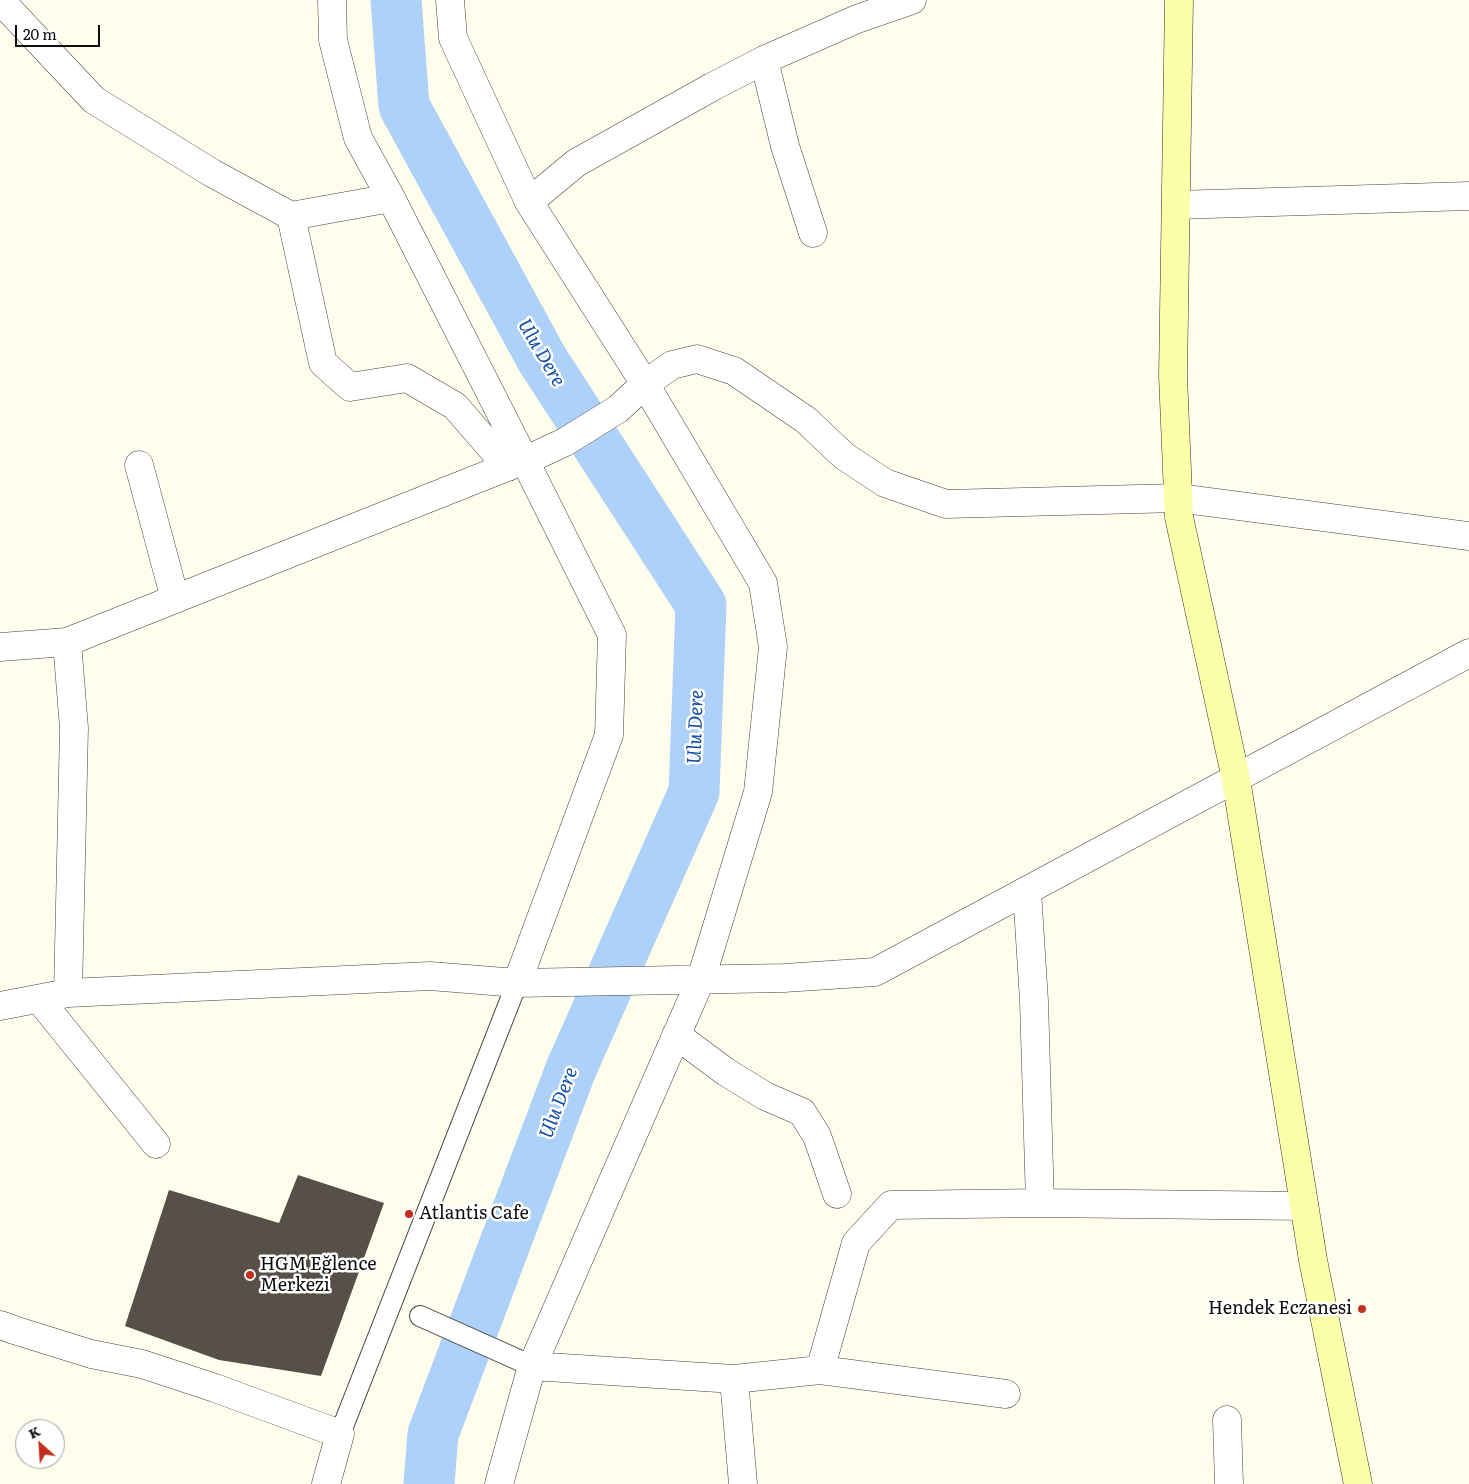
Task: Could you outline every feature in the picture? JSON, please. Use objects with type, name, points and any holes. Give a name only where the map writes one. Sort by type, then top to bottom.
[{"type":"main road","points":[[1179,0],[1173,376],[1179,517],[1236,779],[1304,1206],[1358,1484]]},
{"type":"street","points":[[0,0],[94,100],[212,173],[291,216],[391,198]]},
{"type":"street","points":[[326,1484],[340,1434],[518,982],[609,735],[612,635],[517,464],[391,198],[358,138],[333,40],[332,0]]},
{"type":"street","points":[[450,0],[453,38],[529,202],[644,384],[763,583],[773,647],[758,792],[701,979],[532,1366],[499,1484]]},
{"type":"street","points":[[529,202],[576,163],[712,87],[764,60],[857,19],[912,0]]},
{"type":"street","points":[[764,60],[785,146],[813,233]]},
{"type":"street","points":[[1176,205],[1469,196]]},
{"type":"street","points":[[291,216],[323,363],[350,387],[407,378],[455,406],[517,464]]},
{"type":"street","points":[[0,647],[67,642],[517,464],[565,442],[618,409],[644,384],[672,366],[697,359],[734,371],[806,420],[844,456],[885,483],[946,504],[1178,498],[1469,536]]},
{"type":"street","points":[[140,465],[175,599]]},
{"type":"street","points":[[67,642],[74,728],[68,993]]},
{"type":"street","points":[[0,1006],[68,993],[430,976],[518,982],[784,978],[875,972],[1469,654]]},
{"type":"street","points":[[1027,891],[1034,1000],[1040,1203]]},
{"type":"street","points":[[39,998],[156,1144]]},
{"type":"street","points":[[676,1035],[726,1072],[765,1096],[802,1112],[817,1136],[837,1194]]},
{"type":"street","points":[[820,1370],[856,1243],[891,1205],[1040,1203],[1304,1206]]},
{"type":"street","points":[[420,1316],[532,1366],[734,1379],[820,1370],[1006,1394]]},
{"type":"street","points":[[0,1324],[91,1354],[142,1364],[215,1388],[340,1434]]},
{"type":"street","points":[[734,1379],[743,1484]]},
{"type":"street","points":[[1227,1420],[1228,1484]]},
{"type":"street","points":[[340,1434],[344,1484]]},
{"type":"building","name":"HGM Eğlence Merkezi","points":[[298,1175],[384,1203],[321,1376],[219,1360],[125,1326],[169,1190],[279,1223]]},
{"type":"waterway","name":"Ulu Dere","points":[[396,0],[404,106],[542,359],[701,605],[694,792],[571,1069],[433,1434],[429,1484]]},
{"type":"place","name":"Atlantis Cafe","points":[[409,1214]]},
{"type":"place","name":"HGM Eğlence Merkezi","points":[[250,1275]]},
{"type":"place","name":"Hendek Eczanesi","points":[[1362,1309]]}]
